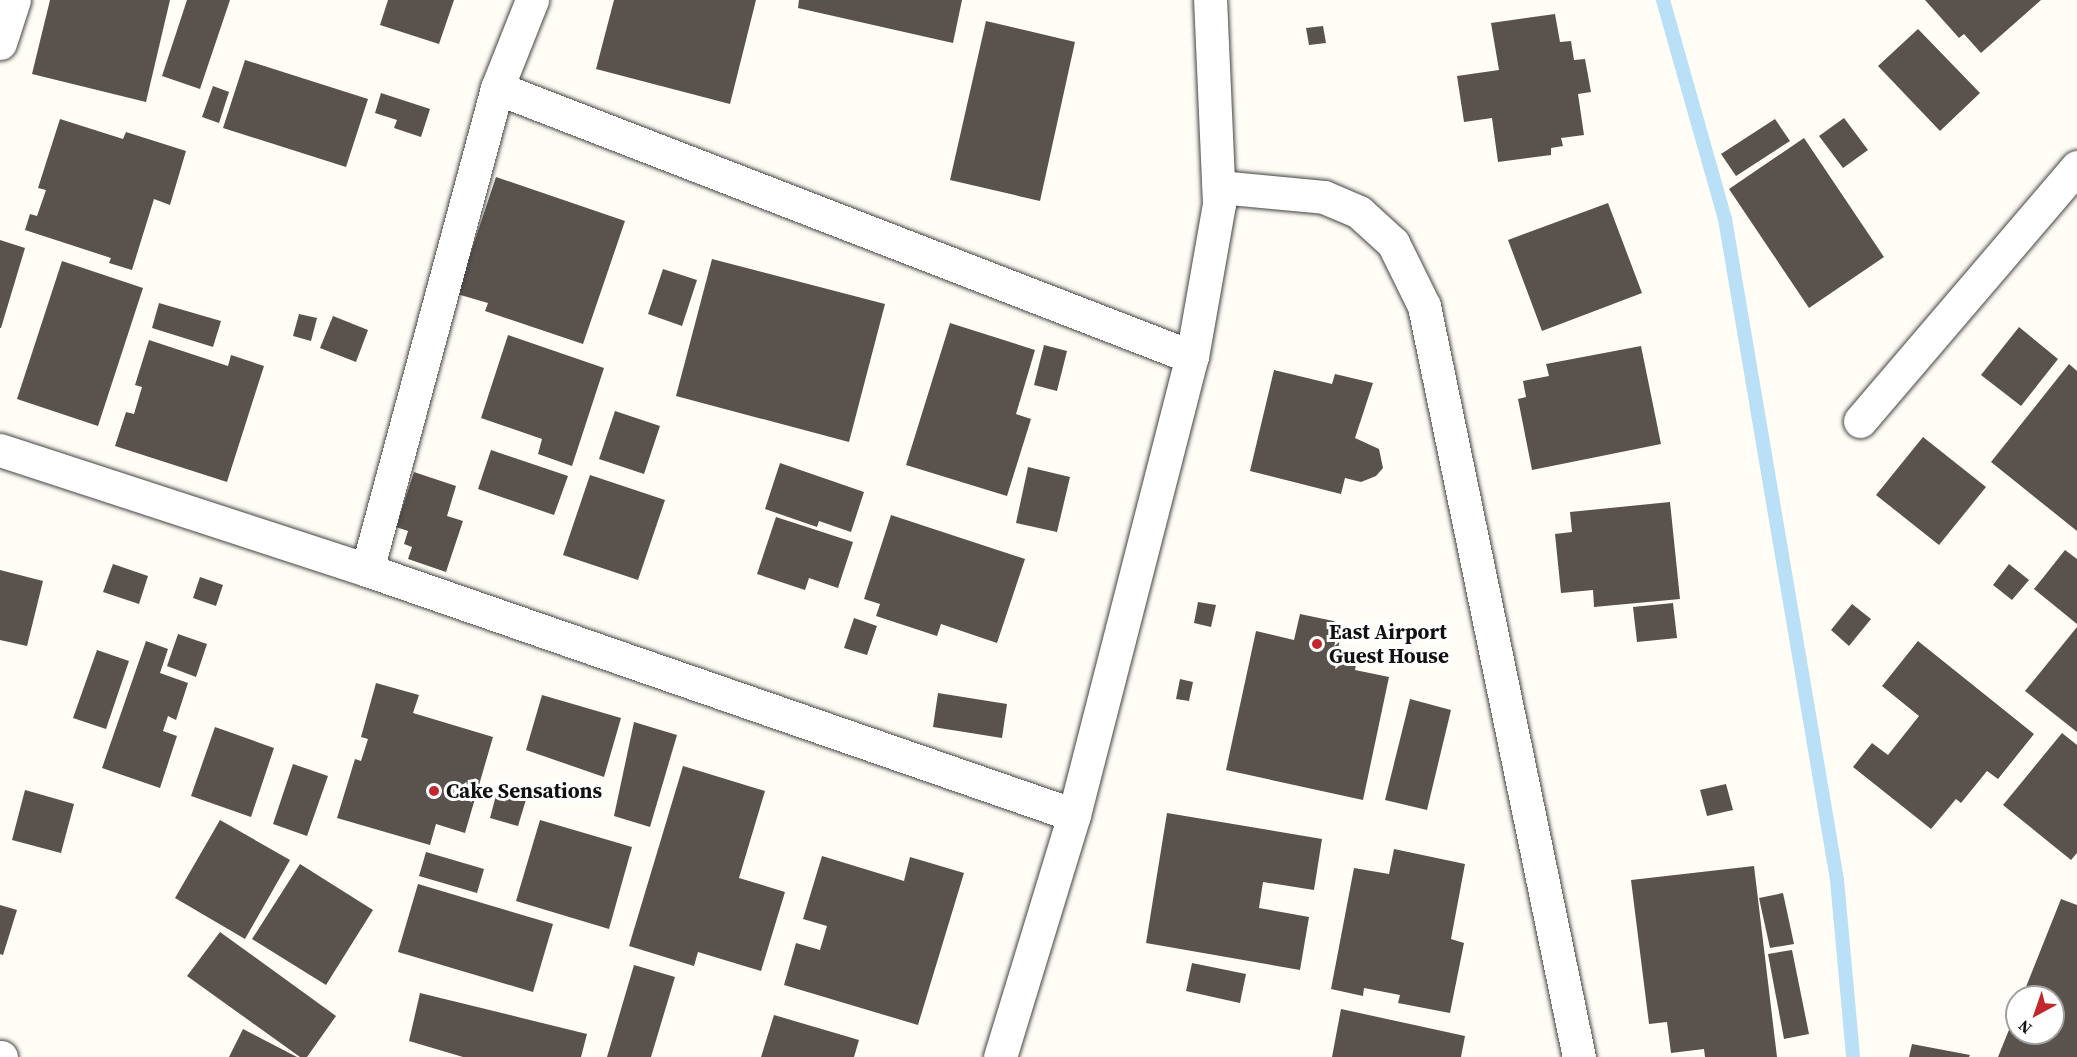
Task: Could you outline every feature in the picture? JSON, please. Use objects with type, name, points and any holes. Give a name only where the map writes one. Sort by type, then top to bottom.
[{"type":"street","points":[[0,43],[14,0]]},
{"type":"street","points":[[367,570],[497,88],[532,0]]},
{"type":"street","points":[[1000,1057],[1074,814],[1192,357],[1219,187],[1210,0]]},
{"type":"street","points":[[497,88],[1192,357]]},
{"type":"street","points":[[1860,421],[2077,167]]},
{"type":"street","points":[[1219,187],[1324,197],[1359,212],[1393,243],[1424,306],[1579,1057]]},
{"type":"street","points":[[0,450],[367,570],[1074,814]]},
{"type":"building","points":[[50,0],[170,0],[146,102],[32,74]]},
{"type":"building","points":[[187,0],[230,0],[200,89],[162,76]]},
{"type":"building","points":[[388,0],[454,0],[439,44],[380,25]]},
{"type":"building","points":[[614,0],[756,0],[730,104],[596,69]]},
{"type":"building","points":[[799,0],[962,0],[953,43],[798,8]]},
{"type":"building","points":[[1925,0],[2041,0],[1981,53],[1964,34],[1959,38]]},
{"type":"building","points":[[1555,14],[1560,42],[1571,41],[1574,60],[1585,59],[1591,92],[1578,94],[1584,135],[1561,138],[1563,146],[1551,148],[1551,155],[1498,162],[1492,118],[1464,122],[1457,76],[1499,70],[1491,23]]},
{"type":"building","points":[[986,21],[1075,42],[1040,201],[950,180]]},
{"type":"building","points":[[1323,26],[1326,43],[1309,45],[1306,28]]},
{"type":"building","points":[[1918,29],[1980,93],[1940,131],[1878,66]]},
{"type":"building","points":[[245,60],[368,99],[346,167],[223,128]]},
{"type":"building","points":[[213,86],[229,92],[219,123],[202,117]]},
{"type":"building","points":[[381,93],[430,109],[421,137],[394,128],[397,120],[375,113]]},
{"type":"building","points":[[1844,118],[1868,150],[1843,168],[1819,136]]},
{"type":"building","points":[[60,119],[123,139],[126,132],[186,151],[170,205],[154,199],[132,270],[109,263],[111,258],[25,230],[30,214],[37,216],[46,190],[38,188]]},
{"type":"building","points":[[1775,119],[1790,141],[1736,176],[1721,154]]},
{"type":"building","points":[[1804,138],[1884,257],[1809,308],[1729,189]]},
{"type":"building","points":[[496,177],[625,221],[583,344],[485,311],[488,303],[457,294]]},
{"type":"building","points":[[1608,203],[1642,293],[1542,331],[1508,240]]},
{"type":"building","points":[[0,240],[25,248],[1,328],[0,328]]},
{"type":"building","points":[[712,259],[885,304],[849,442],[676,396]]},
{"type":"building","points":[[62,261],[143,288],[98,426],[17,399]]},
{"type":"building","points":[[663,269],[697,280],[682,326],[648,314]]},
{"type":"building","points":[[159,303],[221,321],[213,347],[152,328]]},
{"type":"building","points":[[299,314],[317,318],[311,341],[293,336]]},
{"type":"building","points":[[333,316],[368,330],[356,362],[320,348]]},
{"type":"building","points":[[950,323],[1035,350],[1016,414],[1031,419],[1007,496],[906,465]]},
{"type":"building","points":[[2019,327],[2058,359],[2021,406],[1981,375]]},
{"type":"building","points":[[508,335],[604,368],[572,466],[538,454],[542,439],[481,418]]},
{"type":"building","points":[[149,340],[228,366],[231,355],[264,366],[227,482],[115,446],[126,412],[134,414],[142,387],[135,385]]},
{"type":"building","points":[[1044,345],[1067,351],[1057,391],[1034,385]]},
{"type":"building","points":[[1641,346],[1661,444],[1532,470],[1518,399],[1526,397],[1523,381],[1549,376],[1546,364]]},
{"type":"building","points":[[2069,364],[2077,371],[2077,531],[1991,462]]},
{"type":"building","points":[[1274,370],[1332,384],[1335,374],[1373,383],[1355,438],[1379,449],[1383,468],[1376,476],[1361,482],[1345,478],[1341,494],[1250,471]]},
{"type":"building","points":[[615,411],[660,426],[644,474],[599,459]]},
{"type":"building","points":[[1923,437],[1986,487],[1939,545],[1876,495]]},
{"type":"building","points":[[491,450],[568,476],[554,515],[478,489]]},
{"type":"building","points":[[780,463],[864,492],[851,532],[819,521],[817,527],[765,509]]},
{"type":"building","points":[[1028,467],[1070,477],[1057,532],[1016,523]]},
{"type":"building","points":[[414,472],[456,486],[447,516],[463,521],[446,572],[408,559],[412,547],[404,544],[408,531],[396,527]]},
{"type":"building","points":[[590,475],[665,500],[638,580],[563,555]]},
{"type":"building","points":[[1670,502],[1680,599],[1594,607],[1593,590],[1561,593],[1555,534],[1572,532],[1570,512]]},
{"type":"building","points":[[891,515],[1025,559],[997,643],[941,624],[937,636],[876,616],[880,604],[864,599]]},
{"type":"building","points":[[776,517],[853,542],[838,588],[809,578],[805,590],[757,574]]},
{"type":"building","points":[[2065,550],[2077,559],[2077,624],[2034,589]]},
{"type":"building","points":[[113,564],[148,576],[139,604],[103,592]]},
{"type":"building","points":[[2009,564],[2029,580],[2012,600],[1993,585]]},
{"type":"building","points":[[0,570],[43,581],[27,646],[0,640]]},
{"type":"building","points":[[200,577],[223,585],[216,606],[193,598]]},
{"type":"building","points":[[1198,602],[1216,605],[1211,627],[1194,623]]},
{"type":"building","points":[[1673,603],[1677,638],[1637,642],[1633,607]]},
{"type":"building","points":[[1852,604],[1871,619],[1849,646],[1831,630]]},
{"type":"building","points":[[1300,614],[1343,623],[1338,649],[1358,653],[1355,670],[1389,677],[1363,800],[1226,770],[1256,631],[1294,640]]},
{"type":"building","points":[[854,618],[877,626],[867,655],[844,648]]},
{"type":"building","points":[[2077,627],[2077,732],[2025,691]]},
{"type":"building","points":[[178,634],[207,644],[196,677],[167,666]]},
{"type":"building","points":[[146,641],[168,649],[160,673],[188,683],[176,720],[168,716],[163,731],[177,736],[160,788],[102,768]]},
{"type":"building","points":[[1918,641],[2034,734],[1998,779],[1987,771],[1961,803],[1956,799],[1931,829],[1853,767],[1872,743],[1888,755],[1919,716],[1882,686]]},
{"type":"building","points":[[97,650],[129,661],[106,729],[73,718]]},
{"type":"building","points":[[1180,679],[1193,682],[1189,701],[1176,699]]},
{"type":"building","points":[[376,683],[419,695],[413,713],[493,737],[465,833],[436,824],[430,845],[337,818],[355,759],[361,761],[368,739],[361,737]]},
{"type":"building","points":[[938,693],[1007,704],[1002,738],[933,727]]},
{"type":"building","points":[[542,695],[621,718],[604,777],[526,750]]},
{"type":"building","points":[[1410,699],[1451,710],[1427,810],[1385,800]]},
{"type":"building","points":[[634,722],[677,735],[650,827],[614,816]]},
{"type":"building","points":[[215,727],[274,748],[251,817],[191,796]]},
{"type":"building","points":[[2062,733],[2077,745],[2077,853],[2071,860],[2003,805]]},
{"type":"building","points":[[293,764],[328,776],[307,836],[273,824]]},
{"type":"building","points":[[683,766],[765,791],[739,878],[785,892],[761,971],[698,952],[694,966],[629,946]]},
{"type":"building","points":[[499,784],[528,793],[518,826],[490,818]]},
{"type":"building","points":[[1726,784],[1733,810],[1707,816],[1700,790]]},
{"type":"building","points":[[25,790],[74,804],[61,853],[12,840]]},
{"type":"building","points":[[1167,813],[1322,839],[1314,890],[1263,882],[1259,908],[1309,917],[1300,970],[1146,943]]},
{"type":"building","points":[[220,820],[290,860],[245,939],[175,898]]},
{"type":"building","points":[[540,820],[632,847],[609,929],[516,901]]},
{"type":"building","points":[[1394,849],[1465,864],[1451,939],[1464,943],[1450,1013],[1398,1003],[1400,995],[1364,988],[1363,996],[1331,989],[1354,868],[1389,874]]},
{"type":"building","points":[[426,852],[484,869],[477,893],[419,876]]},
{"type":"building","points":[[822,856],[904,881],[910,857],[964,873],[918,1025],[784,985],[796,943],[820,950],[827,926],[803,919]]},
{"type":"building","points":[[300,864],[373,910],[326,985],[252,939]]},
{"type":"building","points":[[1754,866],[1777,1057],[1705,1057],[1704,1049],[1671,1053],[1667,1022],[1649,1024],[1631,880]]},
{"type":"building","points":[[418,884],[553,924],[533,992],[398,952]]},
{"type":"building","points":[[1783,893],[1794,944],[1770,948],[1759,898]]},
{"type":"building","points":[[2061,899],[2077,905],[2077,1057],[1998,1057],[2005,1040],[2005,1045],[2065,1045],[2065,985],[2027,985]]},
{"type":"building","points":[[0,905],[17,910],[3,955],[0,954]]},
{"type":"building","points":[[220,932],[336,1016],[307,1057],[300,1057],[187,976]]},
{"type":"building","points":[[1792,950],[1809,1034],[1784,1039],[1768,954]]},
{"type":"building","points":[[1192,963],[1246,974],[1240,1003],[1186,991]]},
{"type":"building","points":[[634,965],[675,977],[651,1057],[607,1057]]},
{"type":"building","points":[[420,993],[587,1034],[581,1057],[463,1057],[409,1041]]},
{"type":"building","points":[[1341,1009],[1465,1036],[1461,1057],[1332,1057]]},
{"type":"building","points":[[774,1015],[859,1040],[854,1057],[761,1057]]},
{"type":"building","points":[[243,1029],[297,1057],[229,1057]]},
{"type":"building","points":[[1912,1044],[1970,1055],[1969,1057],[1909,1057]]},
{"type":"waterway","points":[[1663,0],[1725,219],[1837,880],[1853,1057]]},
{"type":"place","name":"East Airport Guest House","points":[[1317,644]]},
{"type":"place","name":"Cake Sensations","points":[[434,791]]}]
